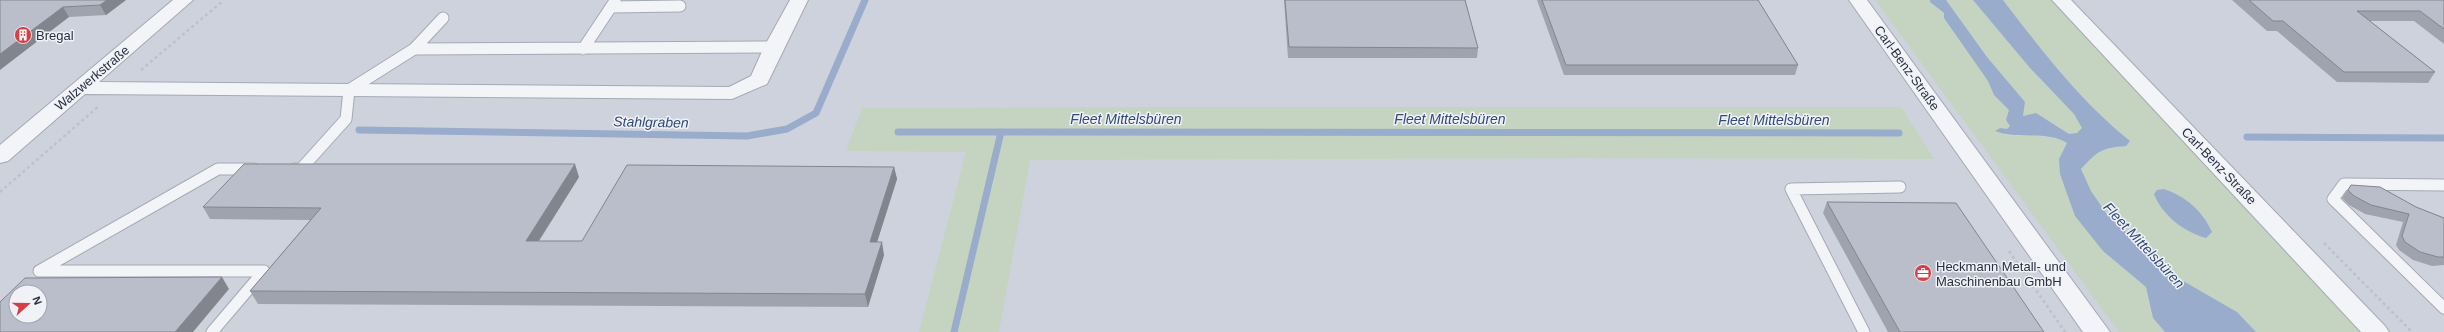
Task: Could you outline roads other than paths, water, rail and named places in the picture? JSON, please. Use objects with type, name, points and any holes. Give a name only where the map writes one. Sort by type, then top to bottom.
[{"type":"street","name":"Walzwerkstraße","points":[[0,156],[184,0]]},
{"type":"street","points":[[81,88],[732,93],[760,80],[774,47],[799,0]]},
{"type":"street","name":"Carl-Benz-Straße","points":[[1858,0],[2096,332]]},
{"type":"street","name":"Carl-Benz-Straße","points":[[2061,0],[2376,332]]},
{"type":"lane","points":[[583,49],[614,3],[680,6]]},
{"type":"lane","points":[[286,169],[301,169],[346,119],[349,90],[414,49],[444,18]]},
{"type":"lane","points":[[414,49],[774,47]]},
{"type":"lane","points":[[212,332],[264,271],[39,271],[218,169],[263,169]]},
{"type":"lane","points":[[2444,185],[2344,184],[2332,200],[2444,308]]},
{"type":"lane","points":[[1864,332],[1791,189],[1900,187]]},
{"type":"water","points":[[1930,0],[1946,0],[1987,57],[2025,102],[2023,116],[2036,113],[2069,134],[2077,133],[2082,128],[2074,114],[2030,68],[1973,0],[2003,0],[2062,75],[2112,126],[2130,141],[2126,146],[2105,149],[2096,154],[2081,169],[2091,191],[2106,213],[2171,274],[2237,312],[2256,332],[2165,332],[2153,318],[2146,287],[2103,251],[2075,216],[2060,174],[2059,159],[2067,143],[2050,137],[2013,135],[1995,131],[2000,128],[2007,129],[2010,126],[2006,120],[2009,110],[1994,95],[1988,81],[1944,18],[1944,13],[1930,2]]},
{"type":"water","points":[[2164,189],[2186,200],[2204,217],[2212,232],[2206,238],[2190,232],[2182,227],[2162,209],[2154,194],[2157,190]]},
{"type":"waterway","name":"Stahlgraben","points":[[359,130],[747,136],[787,129],[816,113],[865,0]]},
{"type":"waterway","name":"Fleet Mittelsbüren","points":[[898,132],[1001,132]]},
{"type":"waterway","name":"Fleet Mittelsbüren","points":[[954,332],[1001,132]]},
{"type":"waterway","name":"Fleet Mittelsbüren","points":[[1001,132],[1899,133]]},
{"type":"waterway","name":"Fleet Mittelsbüren","points":[[2247,137],[2444,138]]},
{"type":"place","name":"Bregal","points":[[23,35]]},
{"type":"place","name":"Heckmann Metall- und Maschinenbau GmbH","points":[[1923,273]]}]
